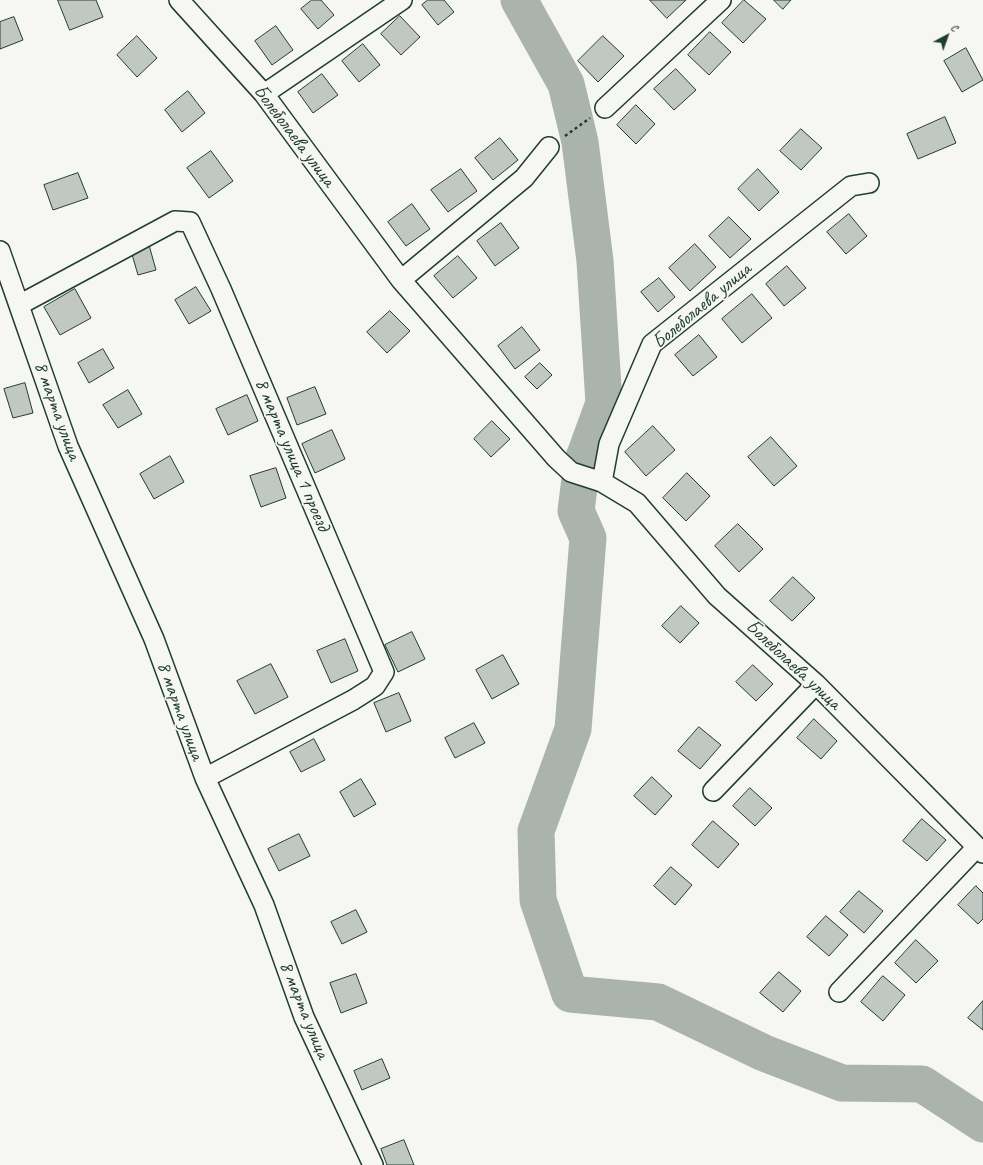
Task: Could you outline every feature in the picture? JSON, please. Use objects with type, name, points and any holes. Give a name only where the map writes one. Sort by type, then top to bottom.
[{"type":"street","name":"Болеболаева улица","points":[[178,0],[264,94],[401,280],[556,458],[571,472],[602,482],[637,503],[717,596],[816,684],[980,850]]},
{"type":"street","points":[[264,94],[402,0]]},
{"type":"street","points":[[605,108],[721,0]]},
{"type":"street","points":[[401,280],[524,178],[549,147]]},
{"type":"street","name":"Болеболаева улица","points":[[602,482],[609,444],[652,344],[851,186],[868,184]]},
{"type":"street","name":"8 марта улица 1 проезд","points":[[19,305],[175,221],[190,222],[221,289],[384,672],[375,686],[353,700],[205,778]]},
{"type":"street","name":"8 марта улица","points":[[0,251],[68,446],[154,639],[205,778],[264,905],[304,1017],[373,1165]]},
{"type":"street","points":[[713,791],[816,684]]},
{"type":"street","points":[[839,992],[980,850]]},
{"type":"path","points":[[549,147],[605,108]]},
{"type":"building","points":[[58,0],[96,0],[103,17],[70,30]]},
{"type":"building","points":[[312,0],[321,0],[334,15],[318,29],[301,9]]},
{"type":"building","points":[[428,0],[444,0],[454,12],[438,25],[422,5]]},
{"type":"building","points":[[650,0],[686,0],[667,18]]},
{"type":"building","points":[[744,0],[766,19],[743,43],[722,23]]},
{"type":"building","points":[[774,0],[791,0],[783,9]]},
{"type":"building","points":[[400,16],[420,37],[401,55],[381,34]]},
{"type":"building","points":[[14,17],[23,40],[0,49],[0,22]]},
{"type":"building","points":[[276,26],[293,50],[272,65],[255,41]]},
{"type":"building","points":[[710,32],[731,52],[709,75],[688,55]]},
{"type":"building","points":[[137,36],[157,58],[137,77],[117,55]]},
{"type":"building","points":[[603,36],[624,56],[598,82],[578,61]]},
{"type":"building","points":[[363,44],[380,65],[359,82],[342,61]]},
{"type":"building","points":[[966,48],[983,80],[962,92],[944,61]]},
{"type":"building","points":[[676,69],[696,90],[674,110],[654,89]]},
{"type":"building","points":[[322,74],[338,95],[313,113],[298,92]]},
{"type":"building","points":[[188,91],[205,113],[182,132],[165,110]]},
{"type":"building","points":[[636,105],[655,124],[636,144],[617,125]]},
{"type":"building","points":[[945,117],[956,143],[918,159],[907,134]]},
{"type":"building","points":[[801,129],[822,148],[801,170],[780,151]]},
{"type":"building","points":[[500,138],[518,160],[493,180],[475,158]]},
{"type":"building","points":[[211,151],[233,181],[209,198],[187,168]]},
{"type":"building","points":[[461,169],[477,191],[448,212],[431,190]]},
{"type":"building","points":[[758,169],[779,192],[759,211],[738,189]]},
{"type":"building","points":[[78,173],[88,198],[53,210],[44,185]]},
{"type":"building","points":[[412,204],[430,229],[406,246],[388,222]]},
{"type":"building","points":[[849,214],[867,236],[846,254],[827,232]]},
{"type":"building","points":[[729,217],[751,239],[730,258],[709,236]]},
{"type":"building","points":[[501,223],[519,248],[495,266],[477,241]]},
{"type":"building","points":[[695,244],[716,267],[690,291],[669,268]]},
{"type":"building","points":[[149,245],[156,270],[138,275],[131,251]]},
{"type":"building","points":[[458,256],[477,278],[453,298],[434,276]]},
{"type":"building","points":[[787,266],[806,288],[784,306],[766,284]]},
{"type":"building","points":[[659,278],[675,297],[658,312],[641,292]]},
{"type":"building","points":[[196,287],[211,311],[189,324],[175,300]]},
{"type":"building","points":[[75,289],[91,318],[60,335],[44,307]]},
{"type":"building","points":[[752,294],[772,318],[742,343],[722,319]]},
{"type":"building","points":[[390,311],[410,331],[387,353],[367,332]]},
{"type":"building","points":[[522,327],[540,350],[515,369],[498,346]]},
{"type":"building","points":[[699,335],[717,357],[693,376],[675,355]]},
{"type":"building","points":[[103,349],[114,368],[89,383],[78,363]]},
{"type":"building","points":[[540,363],[552,375],[537,389],[525,377]]},
{"type":"building","points":[[25,383],[33,413],[13,418],[4,389]]},
{"type":"building","points":[[315,387],[326,414],[297,425],[287,398]]},
{"type":"building","points":[[128,390],[142,414],[118,428],[103,405]]},
{"type":"building","points":[[247,395],[258,421],[228,435],[216,409]]},
{"type":"building","points":[[492,421],[510,439],[491,457],[474,439]]},
{"type":"building","points":[[653,426],[675,450],[646,476],[625,452]]},
{"type":"building","points":[[332,430],[345,459],[315,473],[302,444]]},
{"type":"building","points":[[771,437],[797,466],[774,486],[748,457]]},
{"type":"building","points":[[170,456],[184,482],[154,499],[140,474]]},
{"type":"building","points":[[276,468],[286,498],[261,507],[250,476]]},
{"type":"building","points":[[687,473],[710,496],[686,521],[663,498]]},
{"type":"building","points":[[738,524],[763,549],[739,572],[715,546]]},
{"type":"building","points":[[793,577],[815,598],[792,621],[770,601]]},
{"type":"building","points":[[681,606],[699,623],[680,643],[662,626]]},
{"type":"building","points":[[412,632],[425,659],[398,672],[385,645]]},
{"type":"building","points":[[345,639],[358,671],[331,683],[317,651]]},
{"type":"building","points":[[503,655],[519,684],[492,699],[476,670]]},
{"type":"building","points":[[271,664],[288,697],[255,714],[237,681]]},
{"type":"building","points":[[753,665],[773,684],[756,701],[736,682]]},
{"type":"building","points":[[399,693],[411,721],[386,732],[374,703]]},
{"type":"building","points":[[814,719],[837,741],[821,759],[797,738]]},
{"type":"building","points":[[474,723],[485,743],[455,758],[445,738]]},
{"type":"building","points":[[699,727],[721,745],[700,769],[678,751]]},
{"type":"building","points":[[314,739],[325,760],[301,772],[290,752]]},
{"type":"building","points":[[652,777],[672,796],[655,815],[634,796]]},
{"type":"building","points":[[361,779],[376,804],[354,817],[340,792]]},
{"type":"building","points":[[750,788],[772,808],[755,826],[733,806]]},
{"type":"building","points":[[922,819],[946,840],[927,861],[903,841]]},
{"type":"building","points":[[713,821],[739,844],[718,868],[692,845]]},
{"type":"building","points":[[299,834],[310,856],[279,871],[268,849]]},
{"type":"building","points":[[671,867],[692,885],[675,905],[654,886]]},
{"type":"building","points":[[976,886],[983,893],[983,919],[978,924],[958,905]]},
{"type":"building","points":[[859,891],[883,911],[864,933],[840,912]]},
{"type":"building","points":[[356,910],[367,932],[342,944],[331,922]]},
{"type":"building","points":[[826,916],[848,935],[829,956],[807,937]]},
{"type":"building","points":[[916,940],[938,961],[916,983],[895,963]]},
{"type":"building","points":[[779,972],[801,991],[783,1012],[760,993]]},
{"type":"building","points":[[356,974],[367,1003],[341,1013],[330,983]]},
{"type":"building","points":[[883,976],[905,995],[883,1021],[861,1002]]},
{"type":"building","points":[[983,1001],[983,1030],[968,1018]]},
{"type":"building","points":[[382,1059],[390,1078],[362,1090],[354,1071]]},
{"type":"building","points":[[404,1140],[414,1165],[387,1165],[381,1149]]},
{"type":"waterway","points":[[519,0],[566,84],[580,142],[595,261],[604,403],[582,463],[576,511],[588,538],[573,729],[536,831],[538,900],[570,994],[658,1002],[764,1053],[842,1083],[922,1084],[983,1124]]}]
